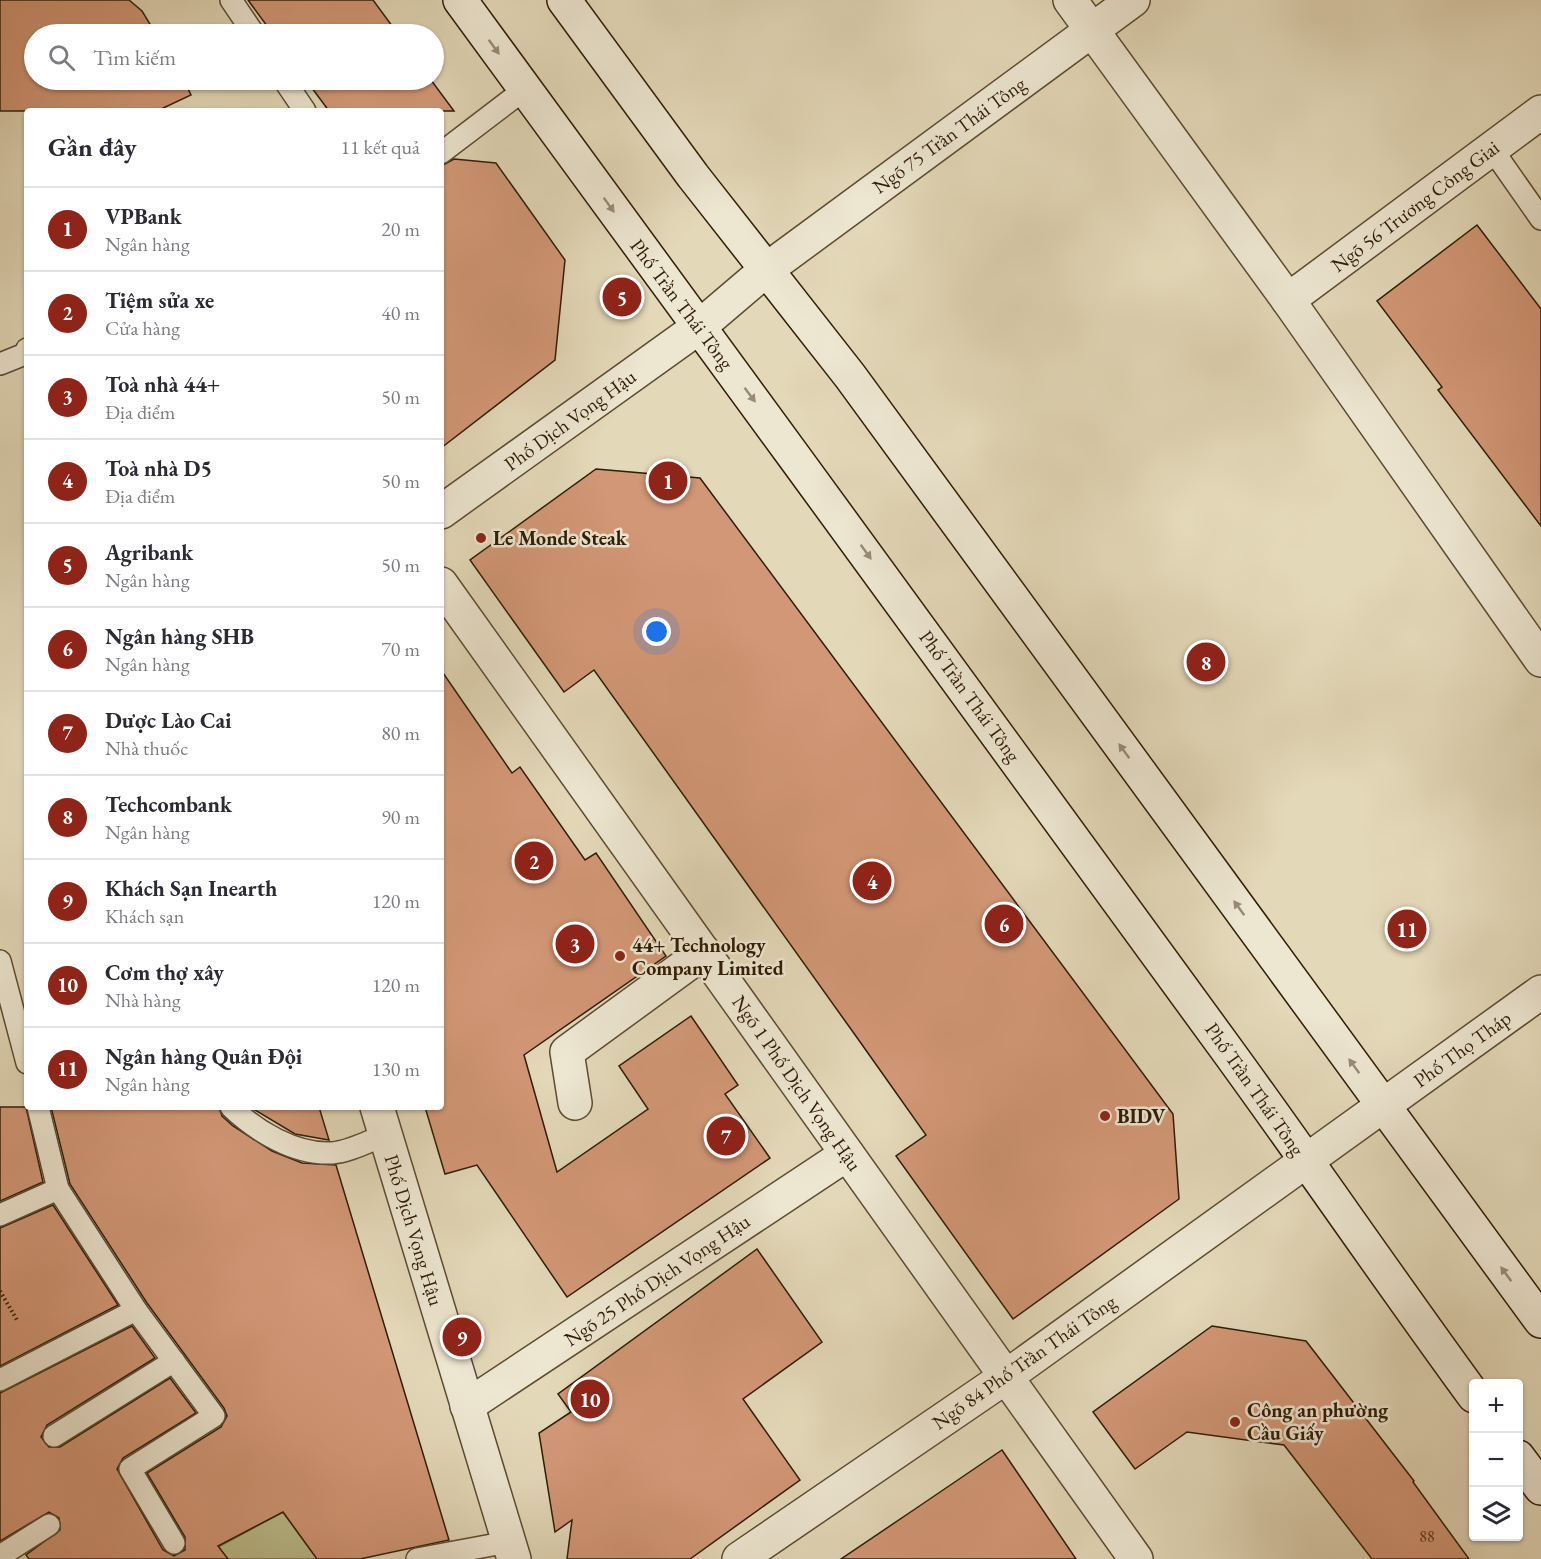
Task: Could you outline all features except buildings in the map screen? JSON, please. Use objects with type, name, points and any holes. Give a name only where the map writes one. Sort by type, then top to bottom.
[{"type":"street","name":"Phố Trần Thái Tông","points":[[460,0],[776,429],[1469,1390]]},
{"type":"street","points":[[564,0],[693,176],[850,376],[1541,1321]]},
{"type":"street","points":[[1070,0],[1537,647]]},
{"type":"street","name":"Ngõ 75 Trần Thái Tông","points":[[699,327],[766,270],[1133,0]]},
{"type":"street","name":"Ngõ 56 Trương Công Giai","points":[[1288,300],[1541,112]]},
{"type":"street","name":"Phố Dịch Vọng Hậu","points":[[444,510],[699,327]]},
{"type":"street","name":"Ngõ 1 Phố Dịch Vọng Hậu","points":[[444,588],[1136,1559]]},
{"type":"street","points":[[575,1102],[567,1052],[704,952]]},
{"type":"street","name":"Phố Thọ Tháp","points":[[1305,1161],[1541,992]]},
{"type":"street","name":"Phố Dịch Vọng Hậu","points":[[381,1121],[511,1550]]},
{"type":"street","name":"Ngõ 25 Phố Dịch Vọng Hậu","points":[[467,1406],[847,1154]]},
{"type":"street","name":"Ngõ 84 Phố Trần Thái Tông","points":[[739,1559],[1006,1376],[1305,1161]]},
{"type":"street","points":[[1523,1464],[1541,1488]]},
{"type":"lane","points":[[231,0],[247,24]]},
{"type":"lane","points":[[444,151],[525,89]]},
{"type":"lane","points":[[289,90],[297,108]]},
{"type":"lane","points":[[1492,149],[1541,219]]},
{"type":"lane","points":[[0,364],[24,354]]},
{"type":"lane","points":[[0,961],[24,1052]]},
{"type":"lane","points":[[39,1110],[58,1189],[136,1310],[214,1416],[130,1469],[174,1542]]},
{"type":"lane","points":[[234,1110],[248,1124],[301,1150],[333,1153],[381,1121]]},
{"type":"lane","points":[[0,1215],[58,1189]]},
{"type":"lane","points":[[0,1380],[136,1310]]},
{"type":"lane","points":[[54,1436],[174,1361]]},
{"type":"lane","points":[[0,1556],[49,1525]]},
{"type":"lane","points":[[417,1559],[511,1550]]},
{"type":"path","points":[[0,1291],[17,1320]]},
{"type":"green space","points":[[283,1512],[317,1559],[228,1559],[218,1547]]},
{"type":"place","name":"Agribank","points":[[622,297]]},
{"type":"place","name":"VPBank","points":[[668,481]]},
{"type":"place","name":"Le Monde Steak","points":[[481,538]]},
{"type":"place","name":"Techcombank","points":[[1206,662]]},
{"type":"place","name":"Tiệm sửa xe","points":[[534,861]]},
{"type":"place","name":"Toà nhà D5","points":[[872,881]]},
{"type":"place","name":"Ngân hàng SHB","points":[[1004,924]]},
{"type":"place","name":"Ngân hàng Quân Đội","points":[[1407,929]]},
{"type":"place","name":"Toà nhà 44+","points":[[575,944]]},
{"type":"place","name":"44+ Technology Company Limited","points":[[620,956]]},
{"type":"place","name":"BIDV","points":[[1105,1116]]},
{"type":"place","name":"Dược Lào Cai","points":[[726,1136]]},
{"type":"place","name":"Khách Sạn Inearth","points":[[462,1337]]},
{"type":"place","name":"Cơm thợ xây","points":[[590,1399]]},
{"type":"place","name":"Công an phường Cầu Giấy","points":[[1235,1422]]}]
